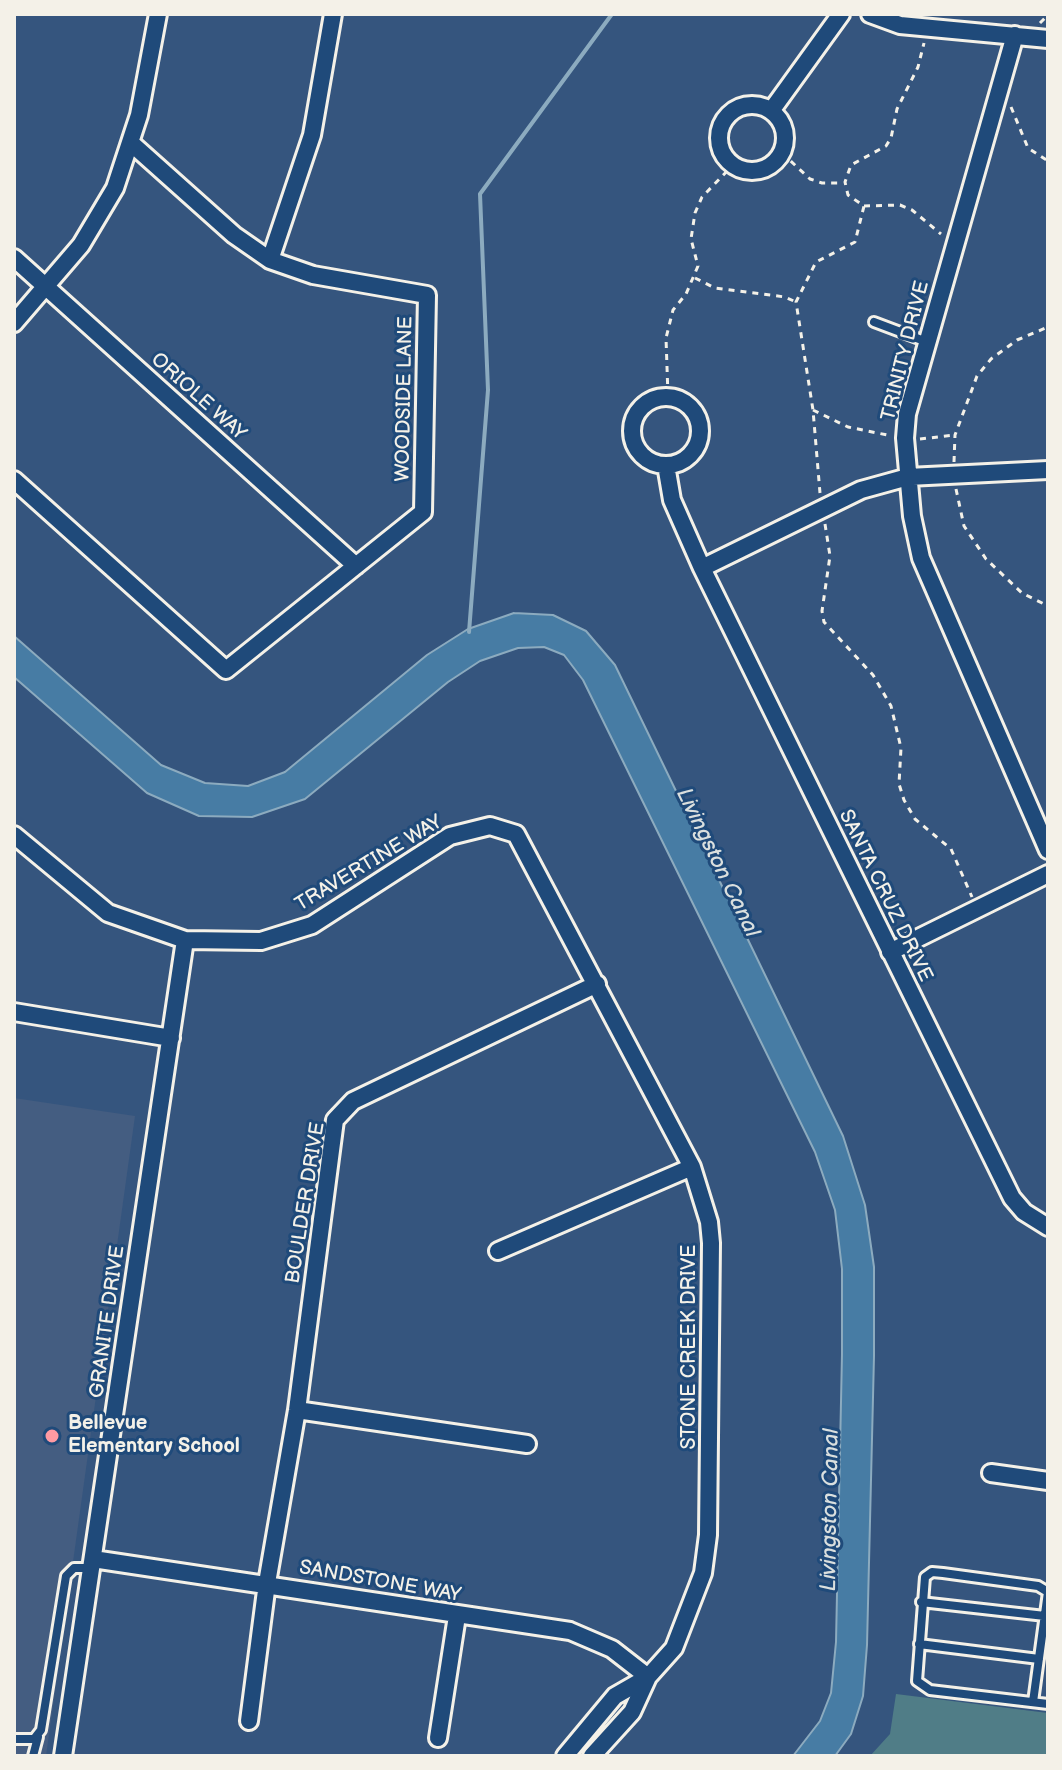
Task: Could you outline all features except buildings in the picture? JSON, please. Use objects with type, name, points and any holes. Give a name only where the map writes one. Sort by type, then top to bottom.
[{"type":"street","points":[[14,323],[47,288],[98,220],[115,188],[131,143],[158,14]]},
{"type":"street","points":[[270,260],[312,135],[333,14]]},
{"type":"street","points":[[771,111],[841,14]]},
{"type":"street","points":[[870,14],[900,25],[1048,39]]},
{"type":"street","name":"TRINITY DRIVE","points":[[1015,35],[907,414],[905,438],[912,516],[921,558],[1048,850]]},
{"type":"street","points":[[749,105],[771,111],[784,130],[782,153],[766,169],[743,171],[732,166],[719,147],[718,135],[728,115],[749,105]]},
{"type":"street","name":"WOODSIDE LANE","points":[[131,143],[234,235],[270,260],[313,275],[427,295],[423,512],[356,566]]},
{"type":"street","name":"ORIOLE WAY","points":[[14,258],[356,566]]},
{"type":"street","points":[[668,396],[687,403],[695,412],[701,436],[692,454],[666,465],[643,455],[632,435],[633,423],[643,405],[668,396]]},
{"type":"street","name":"SANTA CRUZ DRIVE","points":[[666,465],[672,500],[702,568],[1012,1198],[1024,1212],[1048,1227]]},
{"type":"street","points":[[702,568],[822,506],[861,490],[908,477],[1048,470]]},
{"type":"street","points":[[14,480],[226,670],[356,566]]},
{"type":"street","name":"TRAVERTINE WAY","points":[[14,835],[108,913],[185,940],[261,941],[312,925],[450,836],[490,826]]},
{"type":"street","name":"STONE CREEK DRIVE","points":[[490,826],[516,834],[692,1167],[709,1222],[708,1535],[699,1590],[674,1648],[648,1677],[632,1712],[592,1756]]},
{"type":"street","points":[[890,952],[1048,874]]},
{"type":"street","name":"GRANITE DRIVE","points":[[63,1756],[185,940]]},
{"type":"street","name":"BOULDER DRIVE","points":[[249,1721],[267,1583],[297,1410],[335,1120],[353,1101],[597,984]]},
{"type":"street","points":[[14,1012],[171,1038]]},
{"type":"street","points":[[498,1251],[692,1167]]},
{"type":"street","points":[[297,1410],[527,1444]]},
{"type":"street","points":[[991,1473],[1048,1481]]},
{"type":"street","name":"SANDSTONE WAY","points":[[92,1564],[267,1583],[457,1616],[570,1631],[612,1649],[648,1677]]},
{"type":"street","points":[[438,1738],[457,1616]]},
{"type":"street","name":"STONE CREEK DRIVE","points":[[565,1756],[615,1696],[648,1677]]},
{"type":"lane","points":[[874,322],[927,342]]},
{"type":"lane","points":[[33,1756],[66,1576],[74,1568],[92,1564]]},
{"type":"lane","points":[[1033,1702],[1048,1592],[1038,1586],[932,1572],[923,1582],[921,1602],[917,1681],[921,1687],[1033,1702],[1048,1704]]},
{"type":"lane","points":[[921,1602],[1045,1616]]},
{"type":"lane","points":[[919,1644],[1039,1659]]},
{"type":"lane","points":[[14,1739],[25,1741],[38,1736]]},
{"type":"path","points":[[923,27],[924,50],[905,88],[891,138],[886,146],[851,165],[845,182],[848,195],[864,206],[900,205],[912,210],[935,232],[956,239]]},
{"type":"path","points":[[998,90],[1009,103],[1028,148],[1048,161]]},
{"type":"path","points":[[782,153],[810,179],[822,183],[845,182]]},
{"type":"path","points":[[668,396],[666,338],[673,310],[695,278],[698,266],[691,239],[695,213],[702,197],[732,166]]},
{"type":"path","points":[[864,206],[855,242],[816,262],[796,302],[813,410],[816,473],[830,556],[822,611],[824,622],[873,675],[891,706],[901,748],[899,784],[904,800],[915,819],[951,849],[976,907]]},
{"type":"path","points":[[695,278],[715,288],[785,297],[796,302]]},
{"type":"path","points":[[1048,327],[1017,340],[991,359],[977,376],[955,435],[954,473],[964,526],[986,559],[1022,593],[1048,606]]},
{"type":"path","points":[[813,410],[848,427],[905,438],[955,435]]},
{"type":"shaded area","points":[[514,613],[553,615],[586,631],[615,665],[843,1136],[865,1205],[874,1267],[867,1645],[863,1696],[851,1734],[835,1756],[793,1756],[820,1721],[831,1693],[836,1642],[842,1269],[835,1210],[815,1152],[583,680],[564,655],[544,647],[518,648],[480,661],[448,682],[305,799],[252,817],[199,816],[147,793],[14,677],[14,636],[161,765],[205,783],[248,786],[285,772],[427,655],[468,629]]},
{"type":"shaded area","name":"Bellevue Elementary School","points":[[14,1098],[135,1116],[46,1756],[14,1756]]},
{"type":"green space","points":[[896,1694],[1048,1713],[1048,1756],[870,1756],[890,1734]]},
{"type":"waterway","points":[[469,632],[488,390],[480,194],[612,14]]},
{"type":"place","name":"Bellevue Elementary School","points":[[52,1436]]},
{"type":"water label","name":"Livingston Canal","points":[[717,863]]},
{"type":"water label","name":"Livingston Canal","points":[[831,1510]]}]
